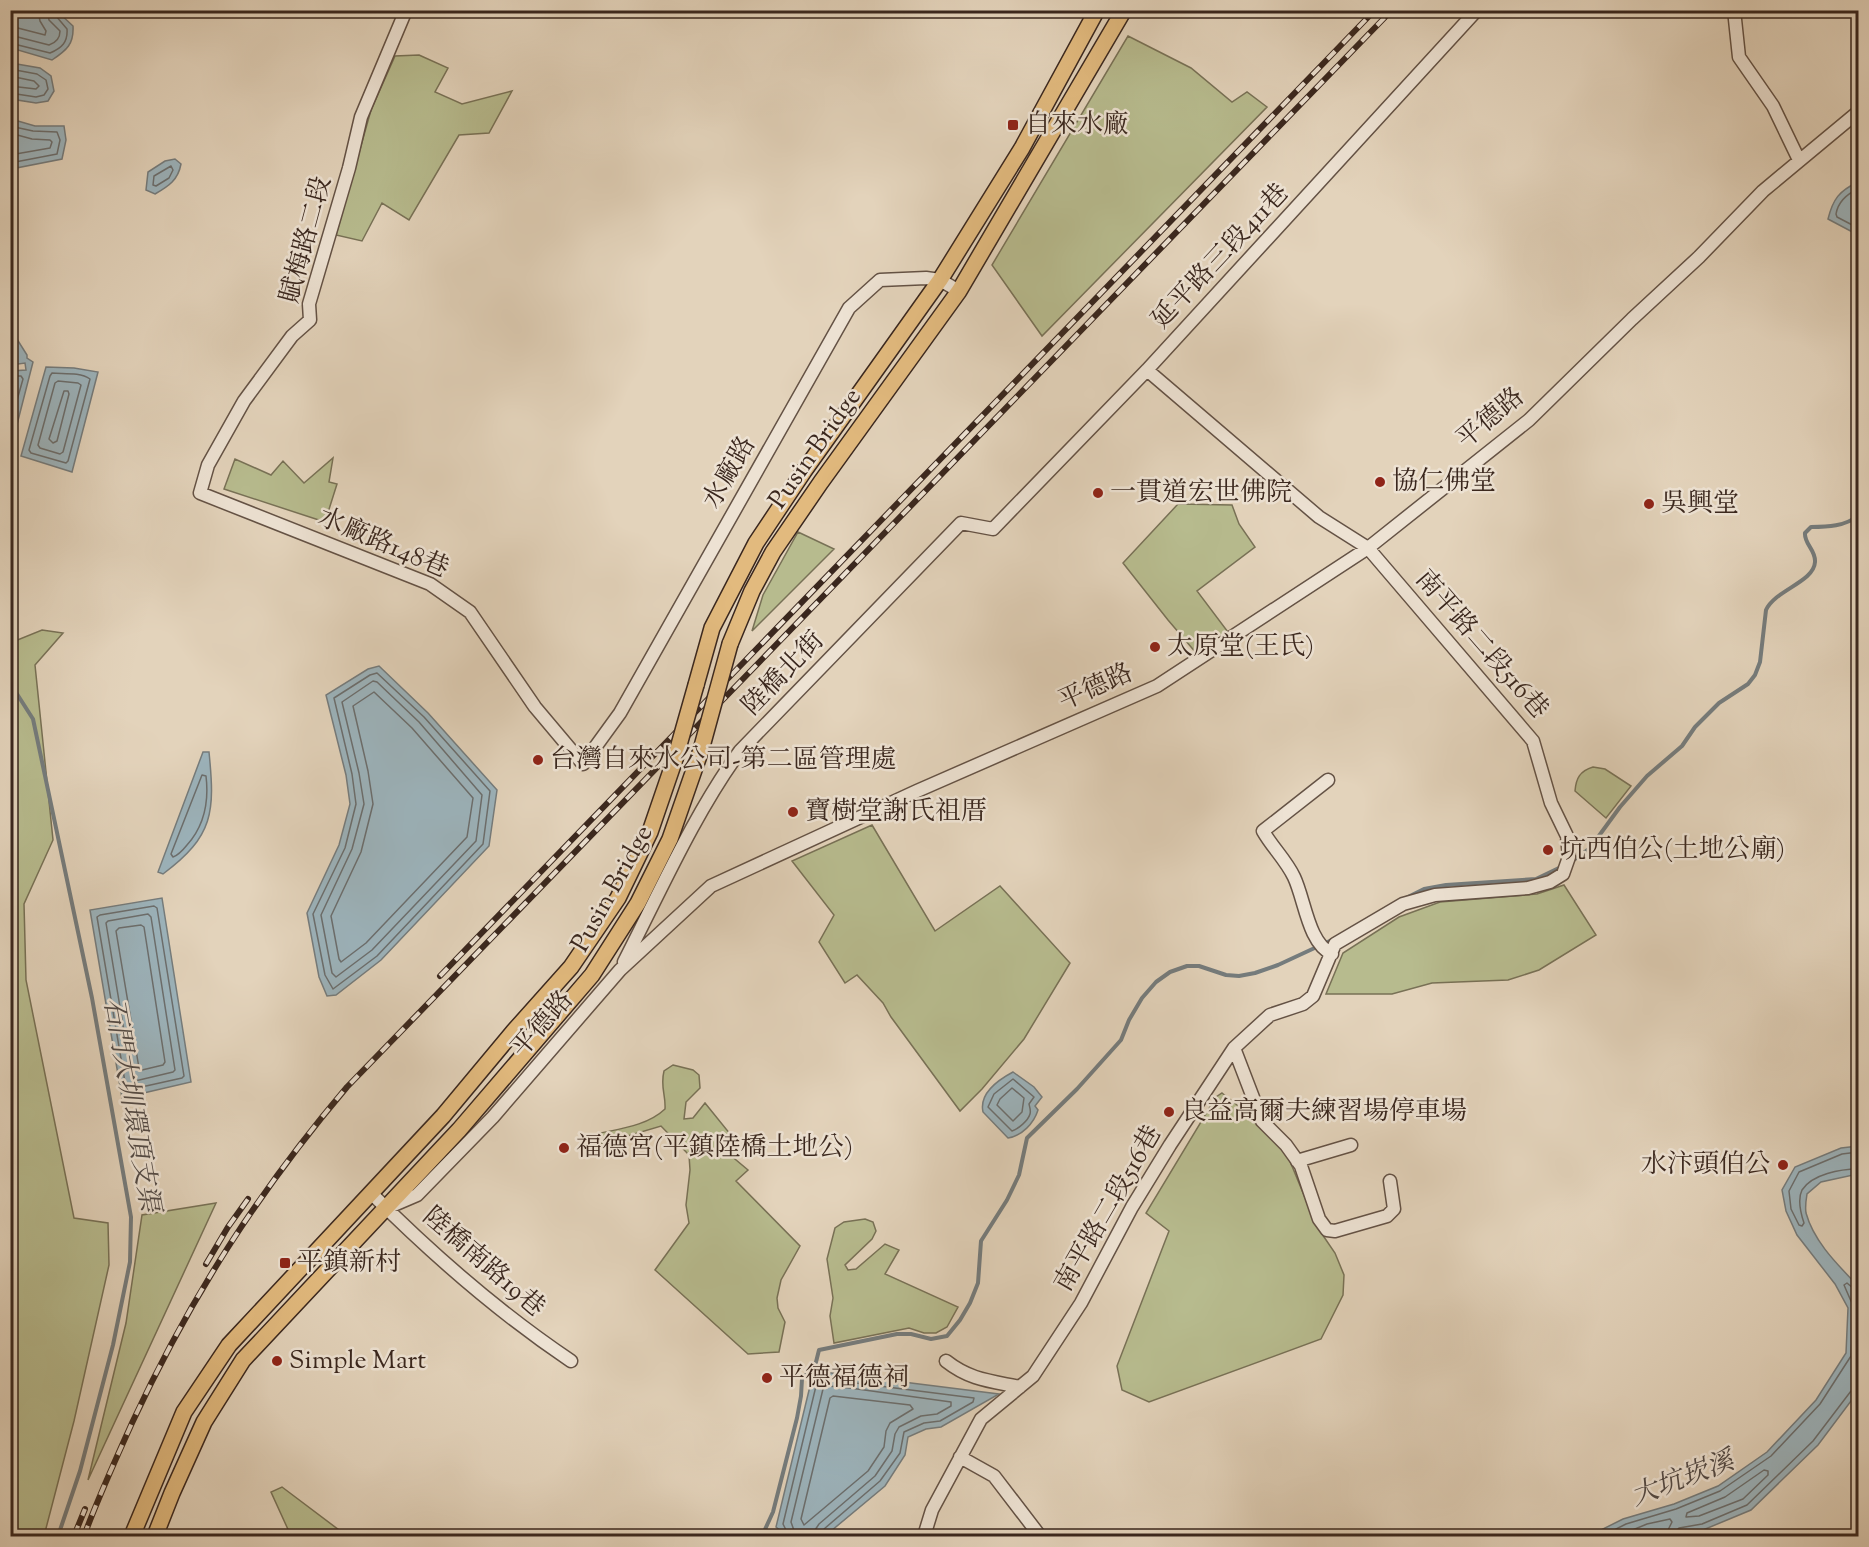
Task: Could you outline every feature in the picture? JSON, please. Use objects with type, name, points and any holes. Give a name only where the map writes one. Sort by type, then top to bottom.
[{"type":"main road","name":"Pusin Bridge","points":[[132,1536],[184,1412],[199,1386],[229,1345],[443,1116],[571,967],[618,898],[650,832],[675,759],[712,628],[756,543],[940,280],[1022,148],[1097,10]]},
{"type":"main road","name":"Pusin Bridge","points":[[155,1536],[204,1422],[243,1360],[459,1130],[592,975],[633,912],[670,839],[701,750],[730,644],[752,591],[773,552],[820,482],[959,291],[1124,10]]},
{"type":"street","name":"賦梅路二段","points":[[200,493],[208,465],[244,401],[292,336],[310,320],[309,304],[349,168],[361,117],[406,10]]},
{"type":"street","name":"延平路三段411巷","points":[[993,529],[1147,370],[1477,10]]},
{"type":"street","points":[[1734,10],[1739,57],[1773,106],[1799,160]]},
{"type":"street","name":"平德路","points":[[386,1208],[417,1195],[493,1117],[620,970],[711,886],[916,791],[1157,686],[1368,548],[1529,420],[1699,257],[1763,191],[1858,112]]},
{"type":"street","name":"水廠路","points":[[583,764],[620,712],[849,308],[880,280],[926,278],[940,280],[959,291]]},
{"type":"street","name":"南平路二段516巷","points":[[924,1536],[932,1510],[981,1419],[1033,1376],[1082,1303],[1132,1207],[1234,1048],[1270,1015],[1303,1004],[1313,996],[1329,952],[1335,944],[1403,904],[1435,895],[1528,888],[1550,882],[1563,874],[1567,863],[1567,836],[1551,802],[1533,741],[1368,548],[1319,518],[1147,370]]},
{"type":"street","name":"水廠路148巷","points":[[200,493],[430,584],[470,612],[534,707],[583,764]]},
{"type":"street","name":"陸橋北街","points":[[620,970],[722,775],[740,751],[961,523],[993,529]]},
{"type":"street","points":[[1328,780],[1263,831],[1294,876],[1315,938],[1329,952]]},
{"type":"street","points":[[1234,1048],[1262,1121],[1286,1145],[1300,1166],[1319,1219],[1327,1230],[1335,1231],[1387,1216],[1395,1209],[1390,1181]]},
{"type":"street","points":[[1297,1161],[1352,1145]]},
{"type":"street","name":"陸橋南路19巷","points":[[371,1193],[458,1276],[539,1340],[571,1361]]},
{"type":"street","points":[[946,1361],[960,1372],[974,1378],[1020,1387]]},
{"type":"street","points":[[960,1457],[993,1476],[1040,1536]]},
{"type":"green space","points":[[1128,36],[1191,68],[1232,102],[1247,92],[1267,107],[1042,336],[992,265]]},
{"type":"green space","points":[[419,55],[448,68],[435,92],[462,104],[512,91],[489,133],[459,135],[409,220],[382,203],[362,241],[336,235],[371,110],[395,56]]},
{"type":"green space","points":[[333,458],[329,482],[337,484],[325,522],[224,489],[235,459],[271,475],[283,461],[304,483]]},
{"type":"green space","points":[[1178,504],[1232,505],[1239,524],[1255,547],[1197,591],[1228,632],[1197,654],[1123,563]]},
{"type":"green space","points":[[798,532],[834,549],[752,631],[763,595]]},
{"type":"green space","points":[[42,630],[63,633],[35,665],[53,840],[24,904],[26,980],[74,1218],[108,1223],[109,1265],[74,1421],[44,1536],[11,1536],[10,643]]},
{"type":"green space","points":[[1593,767],[1605,769],[1631,786],[1606,818],[1575,791],[1576,782],[1580,776]]},
{"type":"green space","points":[[872,825],[935,931],[1000,886],[1070,963],[1024,1039],[982,1089],[960,1111],[883,1003],[857,975],[845,983],[819,942],[834,915],[792,861]]},
{"type":"green space","points":[[1564,885],[1596,935],[1539,970],[1508,980],[1432,983],[1392,994],[1326,994],[1343,953],[1399,917],[1440,902],[1537,894]]},
{"type":"green space","points":[[673,1065],[693,1070],[699,1075],[700,1088],[686,1102],[684,1119],[693,1118],[705,1103],[735,1140],[729,1154],[748,1170],[736,1181],[800,1246],[781,1280],[777,1298],[778,1308],[785,1322],[779,1352],[748,1354],[655,1270],[689,1223],[686,1205],[690,1170],[689,1155],[661,1126],[604,1143],[590,1144],[592,1135],[640,1124],[665,1109],[664,1071]]},
{"type":"green space","points":[[1222,1093],[1252,1117],[1287,1154],[1308,1205],[1322,1234],[1335,1253],[1344,1275],[1343,1295],[1321,1339],[1149,1402],[1122,1390],[1117,1366],[1169,1231],[1146,1213],[1216,1097]]},
{"type":"green space","points":[[216,1203],[88,1480],[126,1323],[142,1215]]},
{"type":"green space","points":[[865,1219],[873,1222],[876,1231],[872,1239],[845,1265],[848,1270],[856,1269],[885,1244],[899,1250],[885,1274],[958,1307],[947,1327],[936,1333],[924,1333],[909,1328],[834,1343],[830,1316],[833,1298],[827,1259],[835,1228],[844,1222]]},
{"type":"green space","points":[[282,1487],[347,1536],[291,1536],[271,1492]]},
{"type":"water","points":[[11,10],[57,11],[73,26],[71,42],[52,60],[11,48]]},
{"type":"water","points":[[11,63],[40,68],[51,76],[54,91],[48,101],[36,103],[11,99]]},
{"type":"water","points":[[11,119],[35,126],[64,126],[66,140],[62,159],[11,169]]},
{"type":"water","points":[[175,159],[181,164],[172,182],[155,194],[146,190],[148,172],[165,161]]},
{"type":"water","points":[[1858,182],[1858,235],[1828,219],[1838,196]]},
{"type":"water","points":[[10,328],[27,358],[33,362],[12,444],[11,371],[26,370],[25,363],[11,365]]},
{"type":"water","points":[[46,367],[98,372],[72,472],[21,456]]},
{"type":"water","points":[[379,666],[428,713],[497,790],[489,846],[381,960],[336,995],[327,996],[319,977],[307,913],[339,845],[350,804],[346,775],[326,695],[368,669]]},
{"type":"water","points":[[203,752],[209,752],[211,773],[211,807],[207,821],[202,835],[193,847],[163,874],[158,872]]},
{"type":"water","points":[[162,898],[191,1082],[122,1098],[90,910]]},
{"type":"water","points":[[1013,1072],[1034,1087],[1042,1097],[1035,1106],[1038,1110],[1030,1124],[1023,1132],[1008,1138],[983,1112],[983,1105],[991,1088]]},
{"type":"water","points":[[1858,1146],[1858,1174],[1821,1182],[1807,1194],[1806,1208],[1810,1224],[1821,1243],[1858,1286],[1857,1393],[1818,1445],[1751,1510],[1703,1530],[1665,1536],[1589,1536],[1623,1519],[1674,1504],[1718,1486],[1767,1452],[1816,1400],[1846,1353],[1848,1308],[1835,1284],[1797,1235],[1786,1211],[1782,1190],[1795,1167],[1841,1148]]},
{"type":"water","points":[[823,1372],[999,1394],[941,1427],[926,1429],[908,1437],[905,1455],[885,1486],[825,1536],[787,1536],[776,1527],[811,1382]]},
{"type":"waterway","points":[[1571,862],[1590,848],[1620,807],[1647,776],[1682,746],[1695,727],[1719,703],[1748,684],[1755,675],[1760,662],[1766,610],[1777,597],[1801,581],[1813,569],[1815,558],[1805,533],[1811,527],[1842,524],[1858,516]]},
{"type":"waterway","name":"石門大圳環頂支渠","points":[[10,683],[33,719],[92,998],[131,1217],[130,1262],[113,1345],[80,1471],[58,1536]]},
{"type":"waterway","points":[[1406,898],[1424,889],[1446,885],[1536,879],[1561,867]]},
{"type":"waterway","points":[[762,1536],[773,1512],[797,1418],[802,1379],[815,1366],[819,1350],[897,1334],[911,1334],[931,1339],[947,1336],[970,1303],[978,1283],[981,1241],[1007,1200],[1019,1175],[1027,1138],[1077,1089],[1121,1040],[1142,998],[1156,982],[1170,972],[1187,966],[1199,966],[1226,975],[1239,976],[1255,973],[1334,939]]},
{"type":"railway","points":[[440,976],[1375,10]]},
{"type":"railway","points":[[84,1536],[132,1423],[202,1289],[255,1206],[347,1087],[1392,10]]},
{"type":"railway","points":[[206,1264],[248,1199]]},
{"type":"railway","points":[[74,1536],[85,1509]]},
{"type":"place","name":"自來水廠","points":[[1013,125]]},
{"type":"place","name":"協仁佛堂","points":[[1380,482]]},
{"type":"place","name":"一貫道宏世佛院","points":[[1098,493]]},
{"type":"place","name":"吳興堂","points":[[1649,504]]},
{"type":"place","name":"太原堂(王氏)","points":[[1155,647]]},
{"type":"place","name":"台灣自來水公司-第二區管理處","points":[[538,760]]},
{"type":"place","name":"寶樹堂謝氏祖厝","points":[[793,812]]},
{"type":"place","name":"坑西伯公(土地公廟)","points":[[1548,850]]},
{"type":"place","name":"良益高爾夫練習場停車場","points":[[1169,1112]]},
{"type":"place","name":"福德宮(平鎮陸橋土地公)","points":[[564,1148]]},
{"type":"place","name":"水汴頭伯公","points":[[1783,1165]]},
{"type":"place","name":"平鎮新村","points":[[285,1263]]},
{"type":"place","name":"Simple Mart","points":[[277,1361]]},
{"type":"place","name":"平德福德祠","points":[[767,1378]]},
{"type":"water label","name":"大坑崁溪","points":[[1683,1480]]}]
